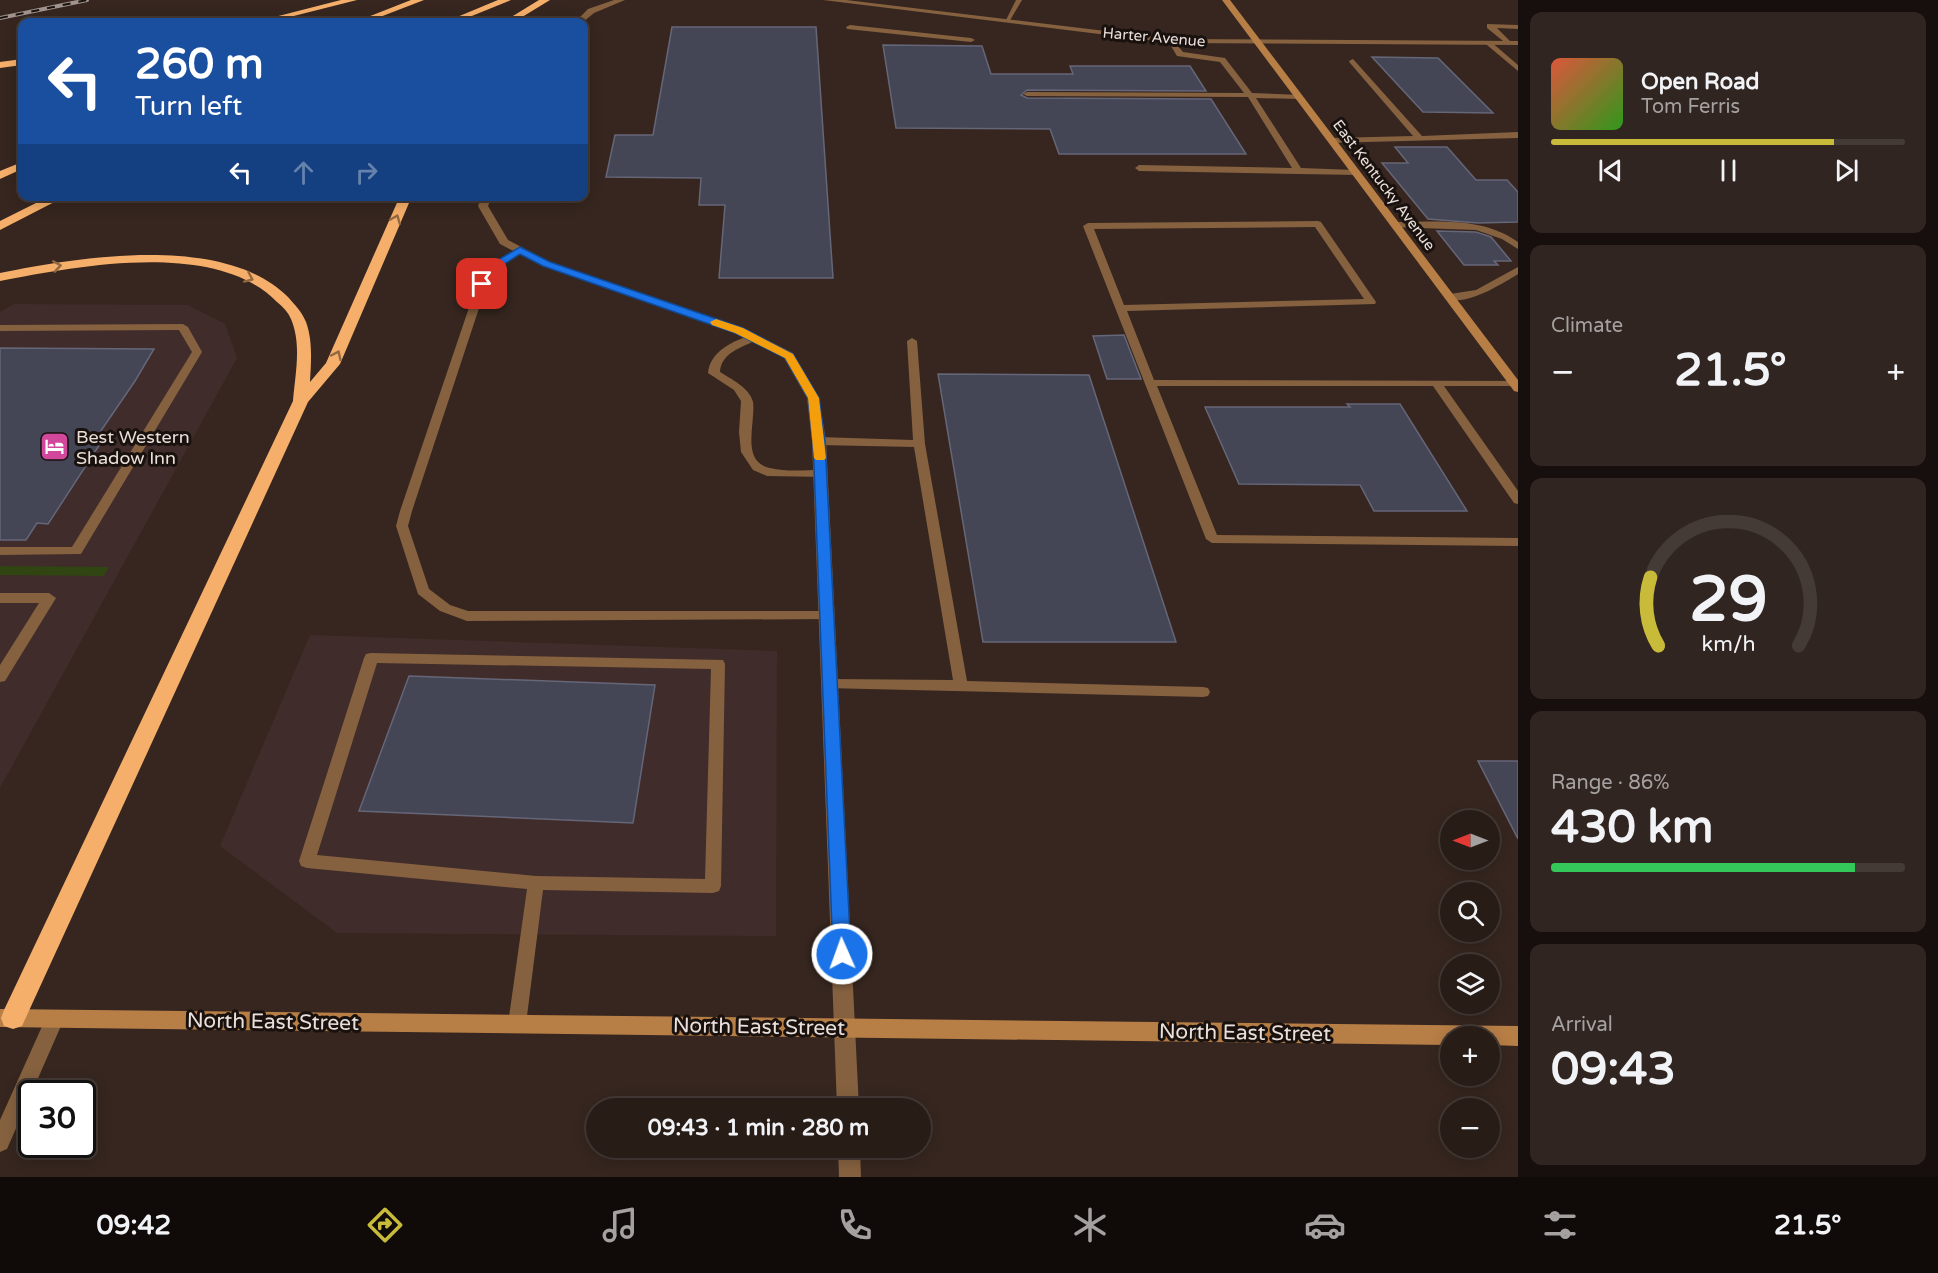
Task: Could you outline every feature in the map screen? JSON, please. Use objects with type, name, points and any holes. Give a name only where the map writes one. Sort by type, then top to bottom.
[{"type":"highway","points":[[277,18],[352,0]]},
{"type":"highway","points":[[371,18],[419,0]]},
{"type":"highway","points":[[460,18],[506,0]]},
{"type":"highway","points":[[515,18],[545,0]]},
{"type":"highway","points":[[0,65],[18,63]]},
{"type":"highway","points":[[0,175],[18,167]]},
{"type":"highway","points":[[0,226],[50,201]]},
{"type":"highway","points":[[7,1018],[301,401],[333,364],[404,201]]},
{"type":"highway","points":[[0,277],[45,268],[127,258],[199,263],[227,269],[252,278],[278,292],[295,313],[303,340],[301,401]]},
{"type":"street","points":[[583,18],[591,11],[621,0]]},
{"type":"street","name":"Harter Avenue","points":[[827,0],[1172,41],[1518,43]]},
{"type":"street","name":"East Kentucky Avenue","points":[[1226,0],[1516,386]]},
{"type":"street","points":[[485,201],[483,206],[504,242],[546,264],[739,330],[789,356],[813,398],[821,474],[848,1098]]},
{"type":"street","name":"North East Street","points":[[7,1018],[1518,1036]]},
{"type":"street","points":[[849,1158],[850,1177]]},
{"type":"lane","points":[[1007,21],[1019,0]]},
{"type":"lane","points":[[1508,43],[1490,26],[1518,27]]},
{"type":"lane","points":[[850,27],[972,40]]},
{"type":"lane","points":[[1172,41],[1180,54],[1222,60],[1250,95],[1299,171]]},
{"type":"lane","points":[[1490,43],[1518,69]]},
{"type":"lane","points":[[1353,61],[1420,139]]},
{"type":"lane","points":[[1027,94],[1298,97]]},
{"type":"lane","points":[[1332,141],[1518,135]]},
{"type":"lane","points":[[1139,168],[1356,173]]},
{"type":"lane","points":[[1120,308],[1371,302],[1318,224],[1088,226],[1120,308],[1212,539],[1518,542]]},
{"type":"lane","points":[[1395,225],[1480,226],[1507,237],[1518,246]]},
{"type":"lane","points":[[520,250],[494,266],[482,284],[406,511],[402,526],[423,591],[445,608],[467,616],[827,616]]},
{"type":"lane","points":[[1450,297],[1479,293],[1518,270]]},
{"type":"lane","points":[[0,328],[183,327],[198,352],[76,551],[0,551]]},
{"type":"lane","points":[[753,338],[723,354],[713,367],[714,373],[738,388],[747,401],[744,426],[748,455],[759,470],[821,474]]},
{"type":"lane","points":[[912,340],[919,444],[961,686]]},
{"type":"lane","points":[[1150,383],[1516,386]]},
{"type":"lane","points":[[1437,384],[1518,500]]},
{"type":"lane","points":[[819,441],[919,444]]},
{"type":"lane","points":[[0,598],[50,598],[0,677]]},
{"type":"lane","points":[[371,658],[718,664],[713,886],[536,883],[307,861],[371,658]]},
{"type":"lane","points":[[830,684],[1203,692]]},
{"type":"lane","points":[[517,1024],[536,883]]},
{"type":"lane","points":[[0,1142],[55,1019]]},
{"type":"shaded area","points":[[14,304],[188,305],[225,324],[237,358],[0,788],[0,312]]},
{"type":"shaded area","points":[[310,635],[777,651],[776,936],[337,933],[220,846]]},
{"type":"green space","points":[[0,566],[109,567],[104,576],[0,575]]},
{"type":"building","points":[[672,27],[816,27],[833,278],[719,278],[725,205],[699,205],[701,178],[606,177],[615,135],[653,135]]},
{"type":"building","points":[[883,45],[982,46],[991,74],[1073,74],[1070,66],[1190,66],[1206,91],[1027,90],[1021,95],[1027,98],[1211,99],[1246,154],[1059,154],[1050,129],[896,128]]},
{"type":"building","points":[[1372,57],[1438,58],[1493,113],[1423,112]]},
{"type":"building","points":[[1395,147],[1447,147],[1476,180],[1507,180],[1518,192],[1518,222],[1478,223],[1428,219],[1382,163],[1408,163]]},
{"type":"building","points":[[1437,231],[1476,232],[1491,237],[1511,261],[1494,261],[1498,265],[1464,265]]},
{"type":"building","points":[[1124,335],[1141,379],[1107,379],[1093,336]]},
{"type":"building","name":"Best Western Shadow Inn","points":[[0,348],[154,349],[96,438],[104,438],[48,524],[37,523],[26,540],[0,540]]},
{"type":"building","points":[[938,374],[1089,375],[1176,642],[983,642]]},
{"type":"building","points":[[1347,404],[1400,404],[1467,511],[1374,511],[1360,485],[1239,484],[1205,407],[1350,407]]},
{"type":"building","points":[[409,676],[655,685],[633,823],[359,811]]},
{"type":"building","points":[[1478,761],[1518,761],[1518,839]]},
{"type":"railway","points":[[0,18],[87,0]]},
{"type":"slow traffic","points":[[716,322],[739,330],[789,356],[813,398],[820,458]]},
{"type":"place","name":"Best Western Shadow Inn","points":[[55,447]]},
{"type":"route","points":[[482,284],[494,266],[520,250],[546,264],[739,330],[789,356],[813,398],[819,441],[842,954]]}]
